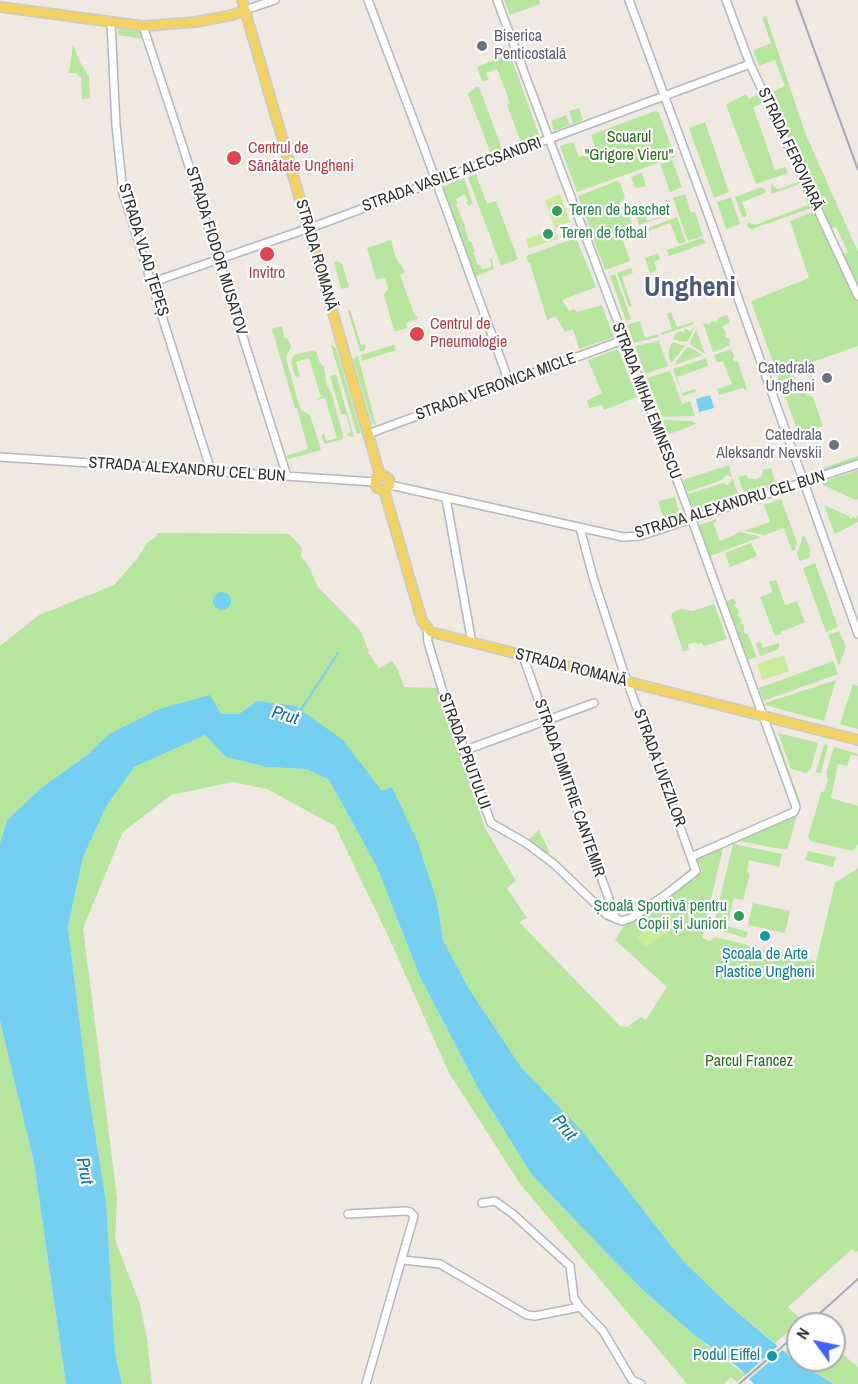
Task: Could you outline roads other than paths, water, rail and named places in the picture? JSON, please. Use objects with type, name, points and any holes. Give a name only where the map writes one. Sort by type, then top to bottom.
[{"type":"main road","name":"STRADA ROMANĂ","points":[[242,0],[368,434],[377,478]]},
{"type":"main road","points":[[0,7],[143,26],[196,22],[245,10]]},
{"type":"main road","points":[[377,478],[388,477],[387,488],[422,621],[427,629]]},
{"type":"main road","name":"STRADA ROMANĂ","points":[[427,629],[437,634],[858,740]]},
{"type":"street","points":[[245,10],[275,0]]},
{"type":"street","points":[[368,0],[509,382]]},
{"type":"street","name":"STRADA MIHAI EMINESCU","points":[[497,0],[692,520],[794,802],[796,811],[691,857]]},
{"type":"street","points":[[630,0],[858,634]]},
{"type":"street","name":"STRADA FEROVIARĂ","points":[[726,0],[750,64],[858,296]]},
{"type":"street","name":"STRADA VLAD ŢEPEȘ","points":[[111,23],[116,125],[123,193],[211,471]]},
{"type":"street","name":"STRADA FIODOR MUSATOV","points":[[143,26],[287,476]]},
{"type":"street","name":"STRADA VASILE ALECSANDRI","points":[[153,282],[309,228],[750,64]]},
{"type":"street","name":"STRADA VERONICA MICLE","points":[[368,434],[623,340]]},
{"type":"street","name":"STRADA ALEXANDRU CEL BUN","points":[[0,458],[287,476],[377,478]]},
{"type":"street","name":"STRADA ALEXANDRU CEL BUN","points":[[387,488],[446,498],[623,537],[640,536],[692,520],[858,464]]},
{"type":"street","points":[[446,498],[472,643]]},
{"type":"street","name":"STRADA LIVEZILOR","points":[[580,528],[601,604],[696,871],[631,918],[626,921],[616,919]]},
{"type":"street","name":"STRADA PRUTULUI","points":[[427,629],[430,652],[463,751],[491,823],[539,852],[598,908],[616,919]]},
{"type":"street","name":"STRADA DIMITRIE CANTEMIR","points":[[523,656],[616,919]]},
{"type":"street","points":[[463,751],[594,703]]},
{"type":"street","points":[[482,1203],[495,1201],[513,1214],[570,1266],[572,1294],[580,1307],[603,1331],[630,1382],[641,1384]]},
{"type":"street","points":[[348,1214],[406,1211],[412,1214],[414,1220],[389,1299],[366,1384]]},
{"type":"street","points":[[403,1260],[440,1264],[527,1315],[536,1316],[580,1307]]},
{"type":"water","points":[[710,395],[714,408],[699,412],[696,399]]},
{"type":"water","points":[[222,592],[228,595],[231,601],[228,607],[222,610],[216,607],[213,601],[216,595]]},
{"type":"water","name":"Prut","points":[[210,695],[221,714],[239,714],[257,701],[295,706],[343,740],[382,791],[392,787],[418,843],[437,902],[443,940],[469,989],[521,1067],[582,1131],[683,1261],[731,1307],[786,1353],[786,1372],[815,1372],[834,1384],[754,1384],[738,1367],[693,1334],[644,1291],[601,1247],[532,1175],[479,1090],[420,977],[377,867],[329,780],[307,769],[266,767],[226,757],[205,735],[134,767],[107,805],[83,857],[68,927],[88,1089],[106,1201],[115,1353],[122,1384],[66,1384],[34,1163],[0,1021],[0,843],[7,820],[41,788],[90,753],[109,734],[159,709]]},
{"type":"waterway","name":"Prut","points":[[300,711],[338,653]]},
{"type":"railway","points":[[796,0],[858,170]]},
{"type":"railway","points":[[821,1312],[858,1279]]},
{"type":"railway","points":[[739,1384],[786,1343]]},
{"type":"place","name":"Biserica Penticostală","points":[[482,46]]},
{"type":"place","name":"Centrul de Sănătate Ungheni","points":[[234,158]]},
{"type":"place","name":"Teren de baschet","points":[[557,211]]},
{"type":"place","name":"Teren de fotbal","points":[[548,234]]},
{"type":"place","name":"Invitro","points":[[267,254]]},
{"type":"place","name":"Centrul de Pneumologie","points":[[417,334]]},
{"type":"place","name":"Catedrala Ungheni","points":[[827,378]]},
{"type":"place","name":"Catedrala Aleksandr Nevskii","points":[[834,445]]},
{"type":"place","name":"Școală Sportivă pentru Copii și Juniori","points":[[739,916]]},
{"type":"place","name":"Școala de Arte Plastice Ungheni","points":[[765,936]]},
{"type":"place","name":"Podul Eiffel","points":[[772,1356]]},
{"type":"district","name":"Ungheni","points":[[690,288]]},
{"type":"park label","name":"Scuarul \"Grigore Vieru\"","points":[[629,147]]},
{"type":"park label","name":"Parcul Francez","points":[[749,1062]]}]
